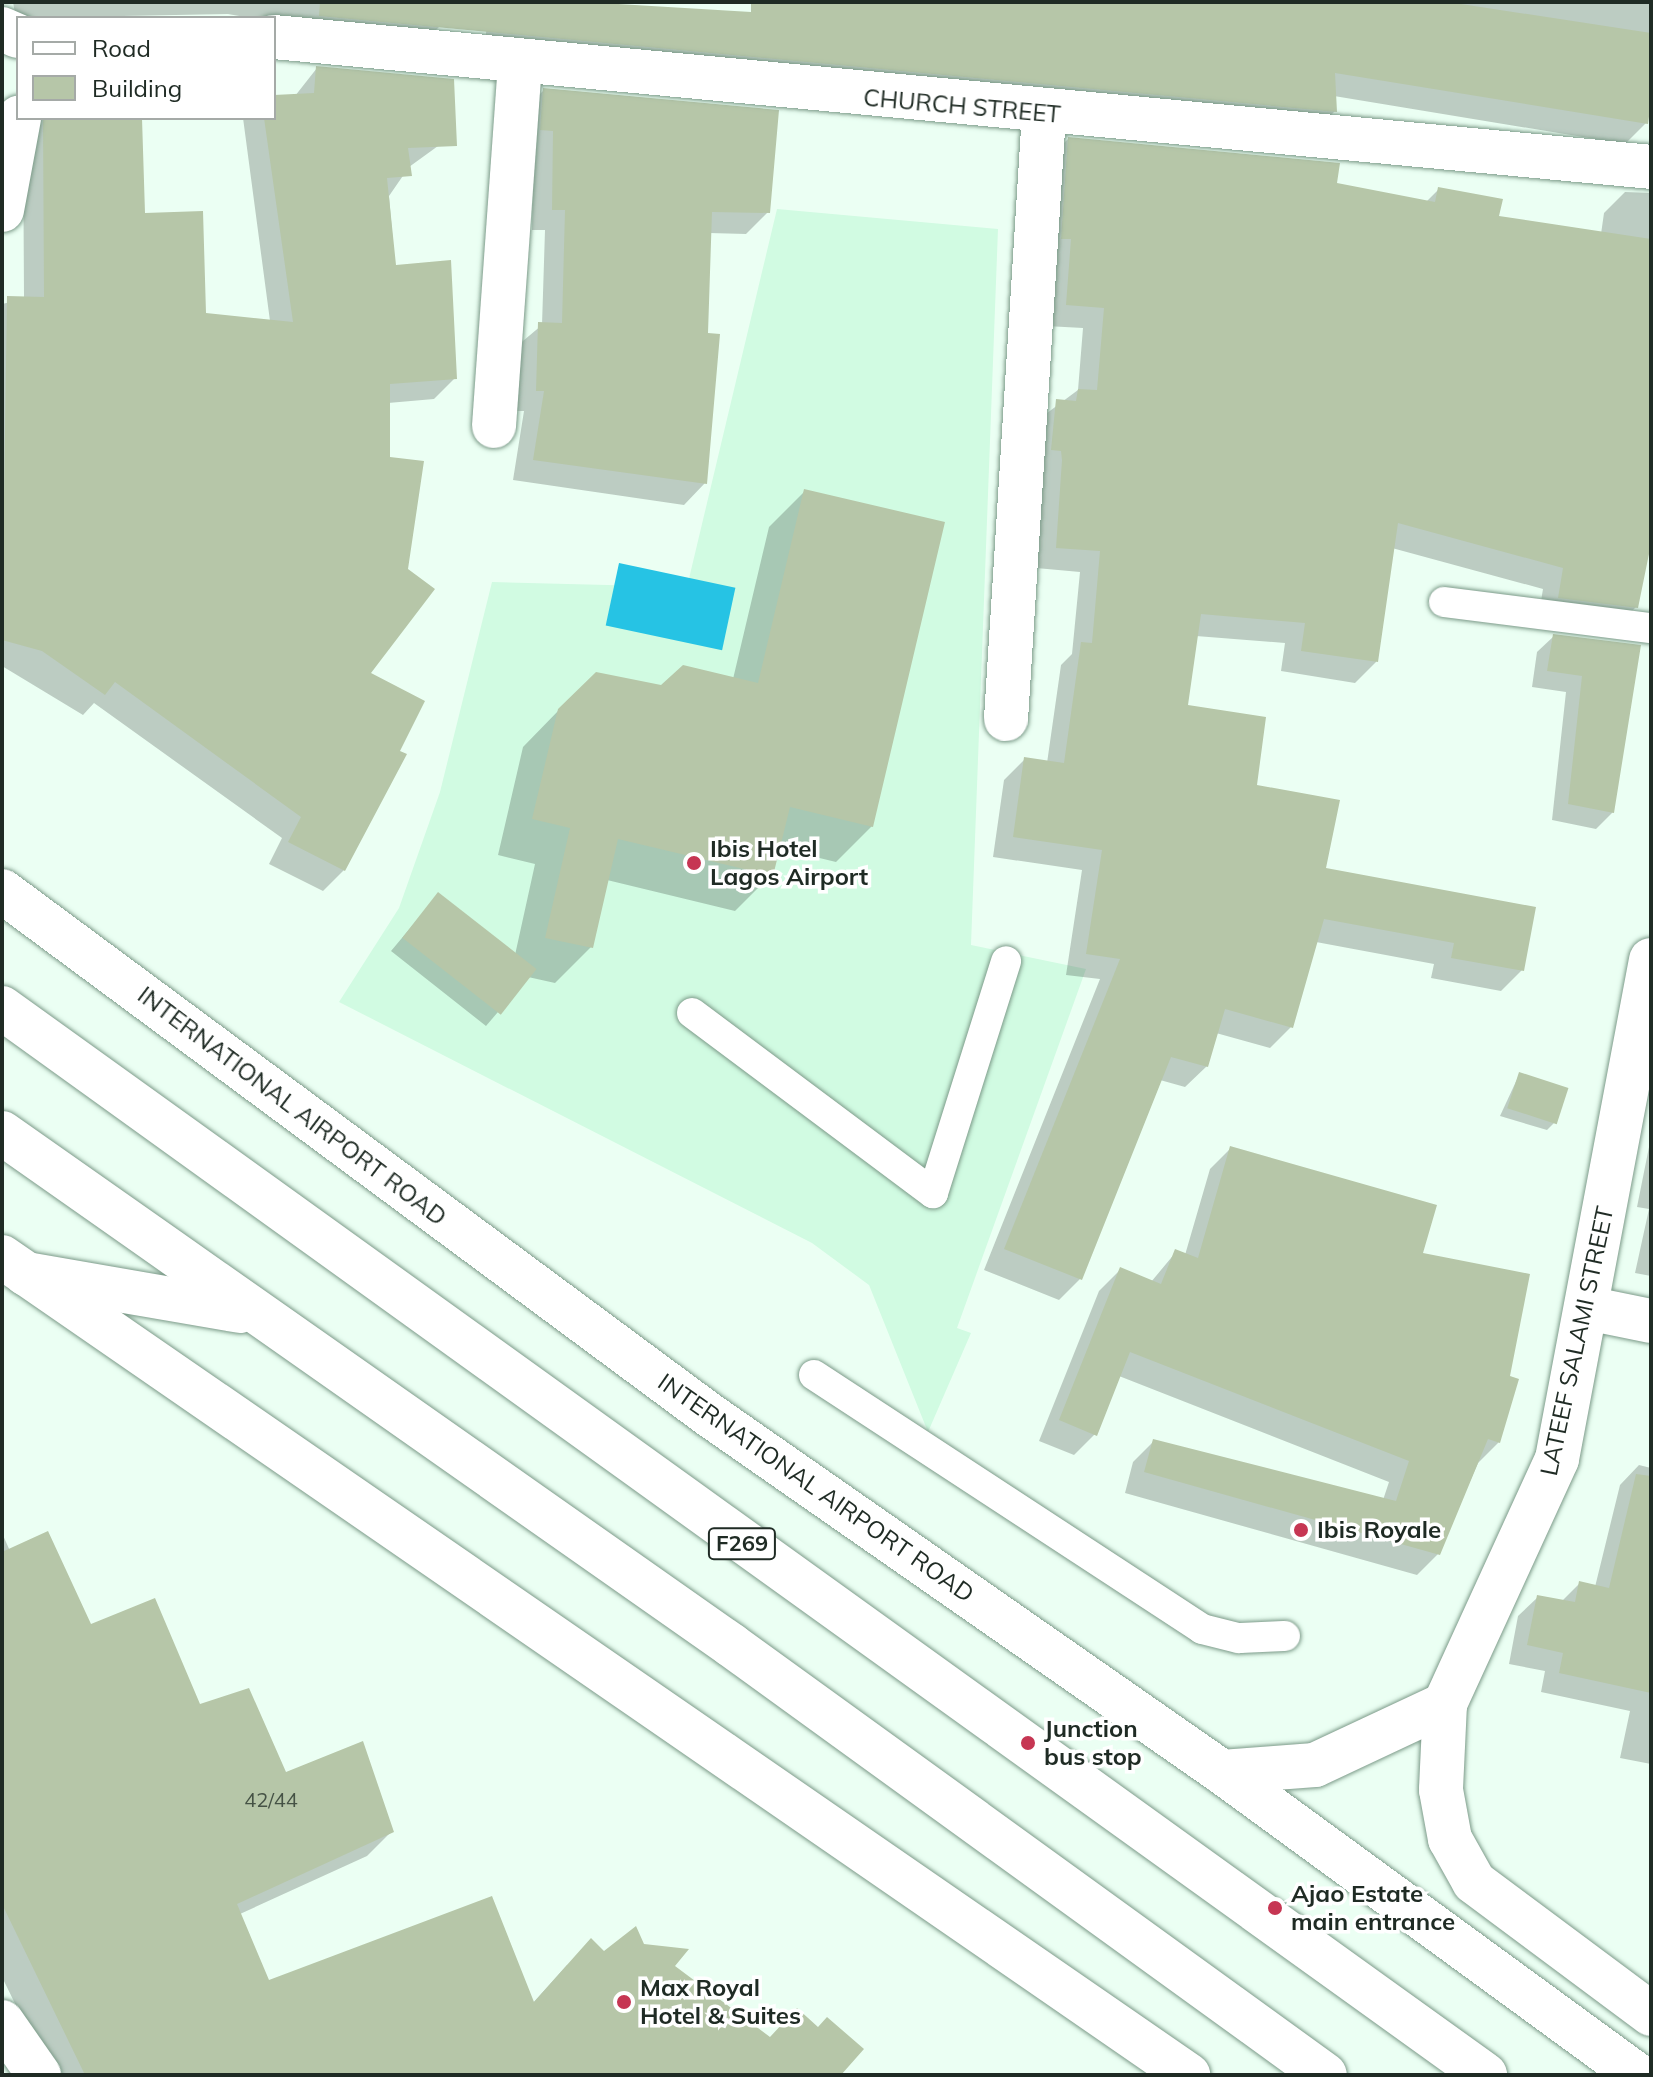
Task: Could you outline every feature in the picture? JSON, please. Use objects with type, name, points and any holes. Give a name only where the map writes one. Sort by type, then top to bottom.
[{"type":"main road","name":"CHURCH STREET","points":[[276,37],[1044,113],[1651,167]]},
{"type":"main road","points":[[494,426],[520,63]]},
{"type":"main road","points":[[1006,719],[1044,113]]},
{"type":"main road","points":[[2,210],[19,120]]},
{"type":"main road","name":"INTERNATIONAL AIRPORT ROAD","points":[[2,891],[744,1441],[1222,1772],[1637,2075]]},
{"type":"main road","name":"LATEEF SALAMI STREET","points":[[1651,960],[1557,1459],[1445,1704],[1441,1790],[1450,1839],[1474,1882],[1651,2014]]},
{"type":"main road","name":"F269","points":[[2,1008],[1485,2075]]},
{"type":"main road","points":[[2,1133],[251,1312],[668,1600],[1325,2075]]},
{"type":"main road","points":[[14,1266],[251,1312]]},
{"type":"main road","points":[[14,1266],[1188,2075]]},
{"type":"main road","points":[[1587,1308],[1651,1321]]},
{"type":"main road","points":[[1222,1772],[1315,1765],[1445,1704]]},
{"type":"main road","points":[[2,2022],[39,2075]]},
{"type":"lane","points":[[1444,602],[1651,628]]},
{"type":"lane","points":[[692,1013],[933,1193],[1006,961]]},
{"type":"lane","points":[[814,1375],[1202,1629],[1239,1638],[1285,1636]]},
{"type":"shaded area","name":"Ibis Hotel Lagos Airport","points":[[777,209],[998,229],[971,945],[1086,969],[957,1328],[971,1333],[928,1432],[869,1285],[812,1243],[339,1002],[399,908],[440,792],[492,582],[687,587]]},
{"type":"water","points":[[619,563],[735,588],[722,650],[606,626]]},
{"type":"building","points":[[320,2],[585,2],[751,12],[751,2],[1448,2],[1651,33],[1651,102],[1648,124],[1335,73],[1337,112],[319,16]]},
{"type":"building","points":[[316,66],[454,79],[457,146],[408,148],[412,176],[387,178],[396,265],[451,260],[457,379],[390,384],[390,457],[424,461],[408,569],[435,589],[371,673],[425,701],[400,751],[407,754],[345,871],[288,842],[301,817],[115,682],[105,695],[42,651],[2,640],[7,296],[44,297],[43,120],[142,120],[145,213],[203,211],[206,313],[293,322],[264,120],[276,120],[276,95],[314,93]]},
{"type":"building","points":[[543,88],[779,110],[770,213],[712,212],[708,333],[720,334],[707,484],[533,460],[544,391],[536,391],[538,322],[562,323],[565,210],[552,210],[553,131],[540,130]]},
{"type":"building","points":[[1068,137],[1340,163],[1337,183],[1435,202],[1438,187],[1503,199],[1499,216],[1651,239],[1651,544],[1638,608],[1558,598],[1563,568],[1398,523],[1378,662],[1301,651],[1305,623],[1201,614],[1188,705],[1266,717],[1257,785],[1340,800],[1326,868],[1536,907],[1524,971],[1451,958],[1454,943],[1324,919],[1293,1028],[1225,1009],[1208,1067],[1171,1057],[1082,1280],[1004,1249],[1120,959],[1086,954],[1102,850],[1013,837],[1024,757],[1064,763],[1081,642],[1092,643],[1100,551],[1056,548],[1062,460],[1061,451],[1051,450],[1056,399],[1076,401],[1078,389],[1097,390],[1104,308],[1066,305],[1071,239],[1061,239]]},
{"type":"building","points":[[804,489],[945,522],[873,827],[790,807],[773,876],[618,839],[593,948],[545,938],[570,828],[532,819],[558,709],[596,672],[661,685],[683,665],[758,683]]},
{"type":"building","points":[[1553,634],[1641,645],[1614,813],[1568,804],[1582,676],[1547,671]]},
{"type":"building","points":[[438,892],[537,969],[501,1015],[402,938]]},
{"type":"building","points":[[1519,1072],[1568,1088],[1557,1124],[1507,1108]]},
{"type":"building","points":[[1230,1146],[1437,1205],[1423,1253],[1530,1274],[1510,1376],[1519,1379],[1500,1443],[1488,1439],[1440,1555],[1144,1472],[1153,1439],[1396,1501],[1409,1461],[1130,1352],[1097,1436],[1059,1420],[1120,1267],[1161,1284],[1175,1249],[1198,1258]]},
{"type":"building","points":[[1636,1474],[1651,1476],[1651,1693],[1559,1673],[1563,1653],[1527,1645],[1537,1595],[1575,1602],[1579,1581],[1609,1588]]},
{"type":"building","points":[[48,1531],[91,1624],[155,1598],[200,1704],[249,1688],[286,1772],[363,1741],[394,1832],[237,1904],[269,1980],[492,1896],[534,2002],[591,1938],[604,1951],[636,1926],[644,1944],[689,1949],[675,1966],[770,2037],[797,2008],[818,2027],[827,2017],[864,2049],[841,2075],[85,2075],[2,1904],[2,1552]]},
{"type":"place","name":"Ibis Hotel Lagos Airport","points":[[694,863]]},
{"type":"place","name":"Ibis Royale","points":[[1301,1530]]},
{"type":"place","name":"Junction bus stop","points":[[1028,1743]]},
{"type":"place","name":"Ajao Estate main entrance","points":[[1275,1908]]},
{"type":"place","name":"Max Royal Hotel & Suites","points":[[624,2002]]}]
